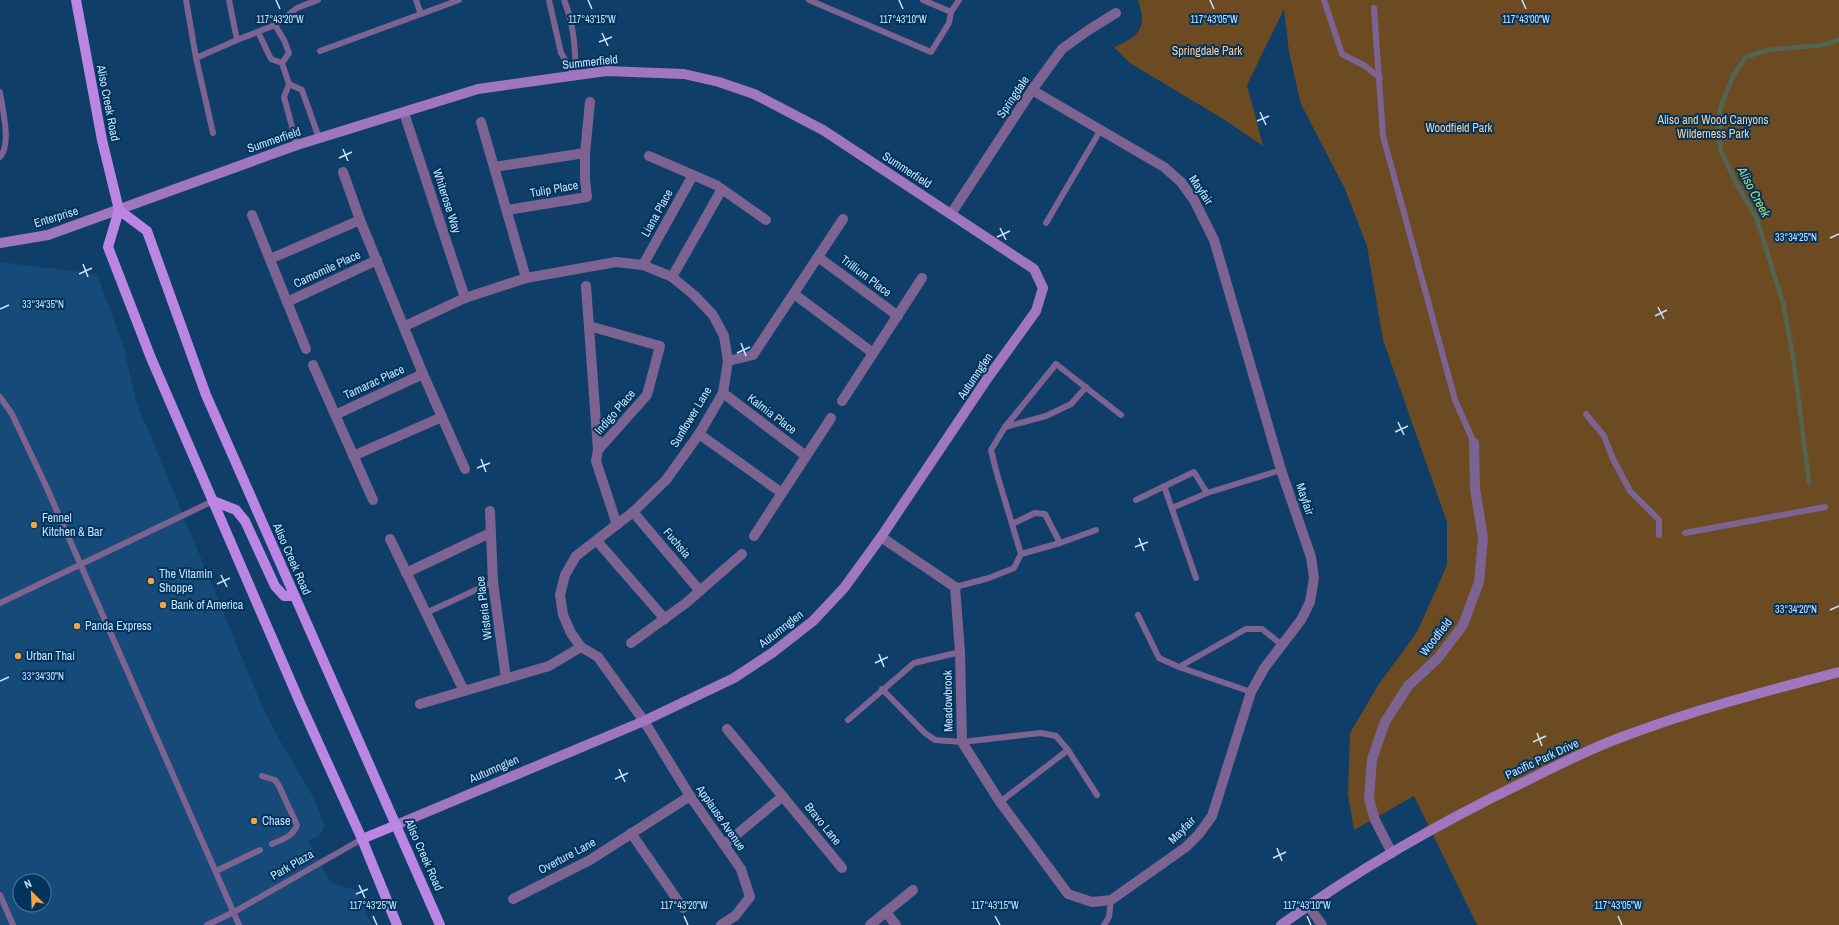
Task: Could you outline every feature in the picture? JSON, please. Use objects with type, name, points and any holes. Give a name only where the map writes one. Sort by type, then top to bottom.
[{"type":"main road","name":"Aliso Creek Road","points":[[76,0],[102,140],[119,210],[148,231],[206,395],[440,925]]},
{"type":"main road","points":[[119,210],[108,247],[151,358],[292,683],[362,839],[397,925]]},
{"type":"main road","points":[[213,501],[236,510],[245,521],[275,586],[284,596],[294,596]]},
{"type":"main road","points":[[362,839],[396,824]]},
{"type":"street","name":"Springdale","points":[[951,214],[1032,90],[1062,50],[1090,29],[1116,13]]},
{"type":"street","name":"Summerfield","points":[[119,210],[297,145],[478,89],[606,71],[684,74],[719,82],[754,94],[822,130],[1034,269],[1042,288]]},
{"type":"street","name":"Mayfair","points":[[1032,90],[1170,172],[1181,182],[1194,200],[1205,221],[1216,248],[1281,470],[1311,556],[1314,578],[1310,602],[1304,614],[1265,667],[1252,692],[1212,816],[1204,828],[1186,847],[1111,900]]},
{"type":"street","name":"Tulip Place","points":[[507,210],[587,197],[584,179],[590,102]]},
{"type":"street","name":"Whiterose Way","points":[[404,112],[465,298]]},
{"type":"street","points":[[481,122],[526,278]]},
{"type":"street","points":[[494,167],[585,153]]},
{"type":"street","points":[[648,156],[722,189],[766,220]]},
{"type":"street","name":"Camomile Place","points":[[343,172],[360,220],[405,326]]},
{"type":"street","name":"Liana Place","points":[[643,265],[693,175]]},
{"type":"street","points":[[672,277],[722,189]]},
{"type":"street","name":"Enterprise","points":[[0,243],[48,235],[119,210]]},
{"type":"street","name":"Camomile Place","points":[[252,215],[306,349]]},
{"type":"street","points":[[728,361],[753,355],[843,218]]},
{"type":"street","points":[[270,259],[360,220]]},
{"type":"street","name":"Trillium Place","points":[[818,257],[898,316]]},
{"type":"street","name":"Camomile Place","points":[[287,302],[377,260]]},
{"type":"street","name":"Sunflower Lane","points":[[405,326],[465,298],[526,278],[616,262],[643,265],[672,277],[694,294],[713,315],[724,336],[728,361],[723,393],[700,434],[666,480],[633,512],[576,556],[566,575],[560,595],[563,615],[571,633],[581,647],[598,657],[644,721]]},
{"type":"street","points":[[842,401],[922,278]]},
{"type":"street","name":"Indigo Place","points":[[586,286],[598,450],[596,461],[617,525]]},
{"type":"street","name":"Autumnglen","points":[[396,824],[644,721],[734,678],[772,653],[813,621],[844,588],[881,537],[987,379],[1036,311],[1042,288]]},
{"type":"street","points":[[794,294],[874,353]]},
{"type":"street","name":"Tamarac Place","points":[[405,326],[423,374],[465,469]]},
{"type":"street","name":"Indigo Place","points":[[589,326],[660,346],[647,394],[598,450]]},
{"type":"street","name":"Tamarac Place","points":[[313,365],[373,500]]},
{"type":"street","name":"Tamarac Place","points":[[335,415],[423,374]]},
{"type":"street","name":"Kalmia Place","points":[[723,393],[806,456]]},
{"type":"street","points":[[353,456],[442,417]]},
{"type":"street","points":[[754,536],[831,418]]},
{"type":"street","points":[[700,434],[782,493]]},
{"type":"street","name":"Woodfield","points":[[1392,853],[1375,820],[1369,799],[1372,759],[1385,722],[1408,686],[1438,658],[1462,625],[1479,582],[1483,538],[1475,489],[1474,443]]},
{"type":"street","name":"Wisteria Place","points":[[490,511],[493,582],[506,679]]},
{"type":"street","name":"Fuchsia","points":[[633,512],[700,591]]},
{"type":"street","points":[[406,573],[490,533]]},
{"type":"street","points":[[881,537],[955,587]]},
{"type":"street","points":[[390,539],[464,691]]},
{"type":"street","points":[[597,541],[665,619]]},
{"type":"street","points":[[631,643],[665,619],[700,591],[742,554]]},
{"type":"street","name":"Meadowbrook","points":[[955,587],[960,652],[962,742],[1000,802],[1068,894],[1092,902],[1111,900]]},
{"type":"street","points":[[420,704],[549,666],[581,647]]},
{"type":"street","name":"Pacific Park Drive","points":[[1280,925],[1308,905],[1392,853],[1475,806],[1620,737],[1728,701],[1839,672]]},
{"type":"street","name":"Applause Avenue","points":[[644,721],[690,796],[741,869],[750,897],[735,916],[721,925]]},
{"type":"street","name":"Bravo Lane","points":[[727,729],[842,868]]},
{"type":"street","name":"Overture Lane","points":[[513,899],[590,860],[690,796]]},
{"type":"street","points":[[724,845],[783,796]]},
{"type":"street","points":[[631,833],[683,908]]},
{"type":"street","points":[[870,925],[913,890]]},
{"type":"street","points":[[1308,905],[1322,925]]},
{"type":"street","points":[[886,912],[896,925]]},
{"type":"lane","points":[[186,0],[196,58],[213,133]]},
{"type":"lane","points":[[229,0],[237,40]]},
{"type":"lane","points":[[196,58],[275,25],[297,8],[318,0]]},
{"type":"lane","points":[[416,0],[421,14]]},
{"type":"lane","points":[[320,51],[459,0]]},
{"type":"lane","points":[[549,0],[561,53],[575,76]]},
{"type":"lane","points":[[564,0],[568,9],[576,51],[575,76]]},
{"type":"lane","points":[[809,0],[931,52],[949,24],[952,12],[959,0]]},
{"type":"lane","points":[[923,0],[952,12]]},
{"type":"lane","points":[[1324,0],[1342,54],[1365,66],[1380,78]]},
{"type":"lane","points":[[1374,8],[1383,136],[1455,400],[1474,443]]},
{"type":"lane","points":[[275,25],[284,40],[289,53],[282,63]]},
{"type":"lane","points":[[258,32],[271,59],[282,63]]},
{"type":"lane","points":[[282,63],[289,84],[284,97],[297,145]]},
{"type":"lane","points":[[289,84],[302,90],[319,138]]},
{"type":"lane","points":[[0,92],[6,135],[3,154],[0,157]]},
{"type":"lane","points":[[1046,223],[1100,131]]},
{"type":"lane","points":[[955,587],[989,578],[1014,568],[1020,554],[996,474],[991,450],[1005,427],[1056,364],[1121,415]]},
{"type":"lane","points":[[1005,427],[1046,416],[1071,404],[1086,387]]},
{"type":"lane","points":[[0,397],[12,414],[46,486],[239,925]]},
{"type":"lane","points":[[1586,414],[1604,436],[1613,459],[1630,491],[1659,520],[1658,535]]},
{"type":"lane","points":[[1172,508],[1207,494],[1281,470]]},
{"type":"lane","points":[[1136,500],[1194,472],[1207,494]]},
{"type":"lane","points":[[1164,486],[1196,578]]},
{"type":"lane","points":[[0,603],[213,501]]},
{"type":"lane","points":[[1685,533],[1825,507]]},
{"type":"lane","points":[[1012,524],[1035,513],[1045,514],[1060,543]]},
{"type":"lane","points":[[1020,554],[1060,543],[1096,530]]},
{"type":"lane","points":[[426,613],[493,582]]},
{"type":"lane","points":[[1138,615],[1160,658],[1179,667],[1252,692]]},
{"type":"lane","points":[[1179,667],[1246,629],[1262,629],[1282,645]]},
{"type":"lane","points":[[848,720],[882,689],[914,663],[960,652]]},
{"type":"lane","points":[[882,689],[925,733],[935,740],[962,742],[1041,733],[1056,736],[1068,750],[1097,795]]},
{"type":"lane","points":[[1000,802],[1068,750]]},
{"type":"lane","points":[[262,776],[274,780],[279,786],[296,825],[295,831],[291,835],[272,844]]},
{"type":"lane","name":"Park Plaza","points":[[207,925],[234,912],[362,839]]},
{"type":"lane","points":[[216,871],[260,850]]},
{"type":"lane","points":[[0,895],[13,925]]},
{"type":"lane","points":[[1104,925],[1109,917],[1111,900]]},
{"type":"shaded area","points":[[0,262],[97,274],[124,348],[136,401],[262,706],[280,741],[310,791],[325,825],[320,835],[308,841],[331,883],[356,890],[372,925],[0,925]]},
{"type":"green space","points":[[1138,0],[1839,0],[1839,925],[1477,925],[1414,796],[1354,830],[1348,795],[1350,733],[1379,684],[1417,632],[1447,565],[1447,522],[1383,340],[1367,246],[1345,189],[1301,104],[1289,52],[1284,9],[1247,85],[1263,146],[1225,120],[1130,63],[1114,47],[1130,39],[1139,30],[1142,17]]},
{"type":"waterway","name":"Aliso Creek","points":[[1809,482],[1793,356],[1783,303],[1757,219],[1735,181],[1720,149],[1720,109],[1733,76],[1746,57],[1768,50],[1822,45],[1839,40]]},
{"type":"place","name":"Fennel Kitchen & Bar","points":[[34,525]]},
{"type":"place","name":"The Vitamin Shoppe","points":[[151,581]]},
{"type":"place","name":"Bank of America","points":[[163,605]]},
{"type":"place","name":"Panda Express","points":[[77,626]]},
{"type":"place","name":"Urban Thai","points":[[18,656]]},
{"type":"place","name":"Chase","points":[[254,821]]},
{"type":"park label","name":"Springdale Park","points":[[1207,51]]},
{"type":"park label","name":"Aliso and Wood Canyons Wilderness Park","points":[[1713,127]]},
{"type":"park label","name":"Woodfield Park","points":[[1459,128]]}]
